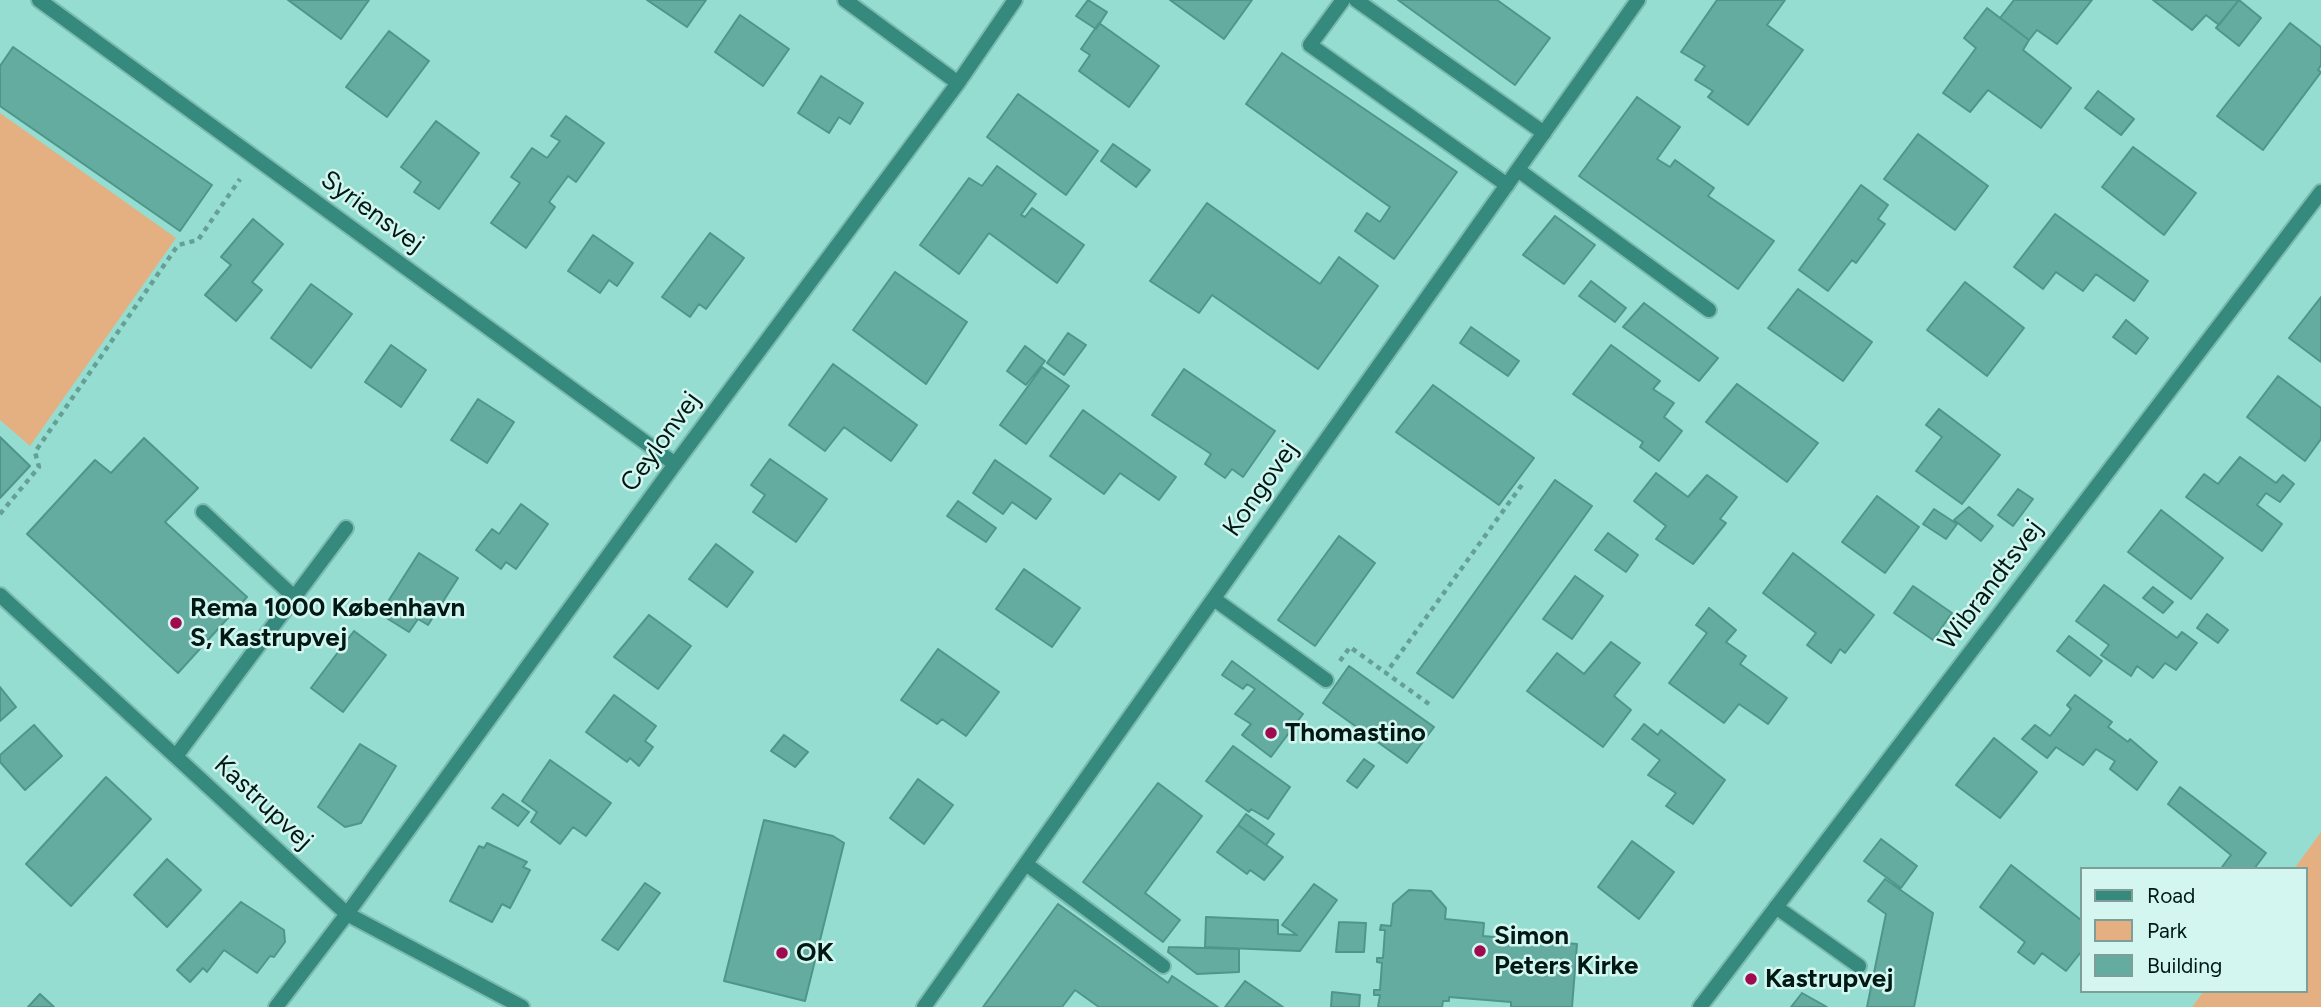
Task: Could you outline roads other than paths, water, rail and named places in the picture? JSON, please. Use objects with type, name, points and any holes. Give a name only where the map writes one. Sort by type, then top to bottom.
[{"type":"street","name":"Syriensvej","points":[[39,0],[676,464]]},
{"type":"street","points":[[845,0],[958,83]]},
{"type":"street","name":"Ceylonvej","points":[[276,1007],[958,83],[1015,0]]},
{"type":"street","points":[[1343,0],[1310,46],[1507,185]]},
{"type":"street","points":[[1356,0],[1544,133]]},
{"type":"street","name":"Kongovej","points":[[924,1007],[1638,0]]},
{"type":"street","points":[[1518,170],[1709,310]]},
{"type":"street","name":"Wibrandtsvej","points":[[1700,1007],[2321,192]]},
{"type":"street","points":[[203,512],[294,597]]},
{"type":"street","points":[[176,756],[346,528]]},
{"type":"street","name":"Kastrupvej","points":[[0,596],[347,914],[522,1007]]},
{"type":"street","points":[[1214,598],[1326,680]]},
{"type":"street","points":[[1026,864],[1163,966]]},
{"type":"street","points":[[1776,907],[1859,966]]},
{"type":"place","name":"Rema 1000 København S, Kastrupvej","points":[[176,623]]},
{"type":"place","name":"Thomastino","points":[[1271,733]]},
{"type":"place","name":"Simon Peters Kirke","points":[[1480,951]]},
{"type":"place","name":"OK","points":[[782,953]]},
{"type":"place","name":"Kastrupvej","points":[[1751,979]]}]
